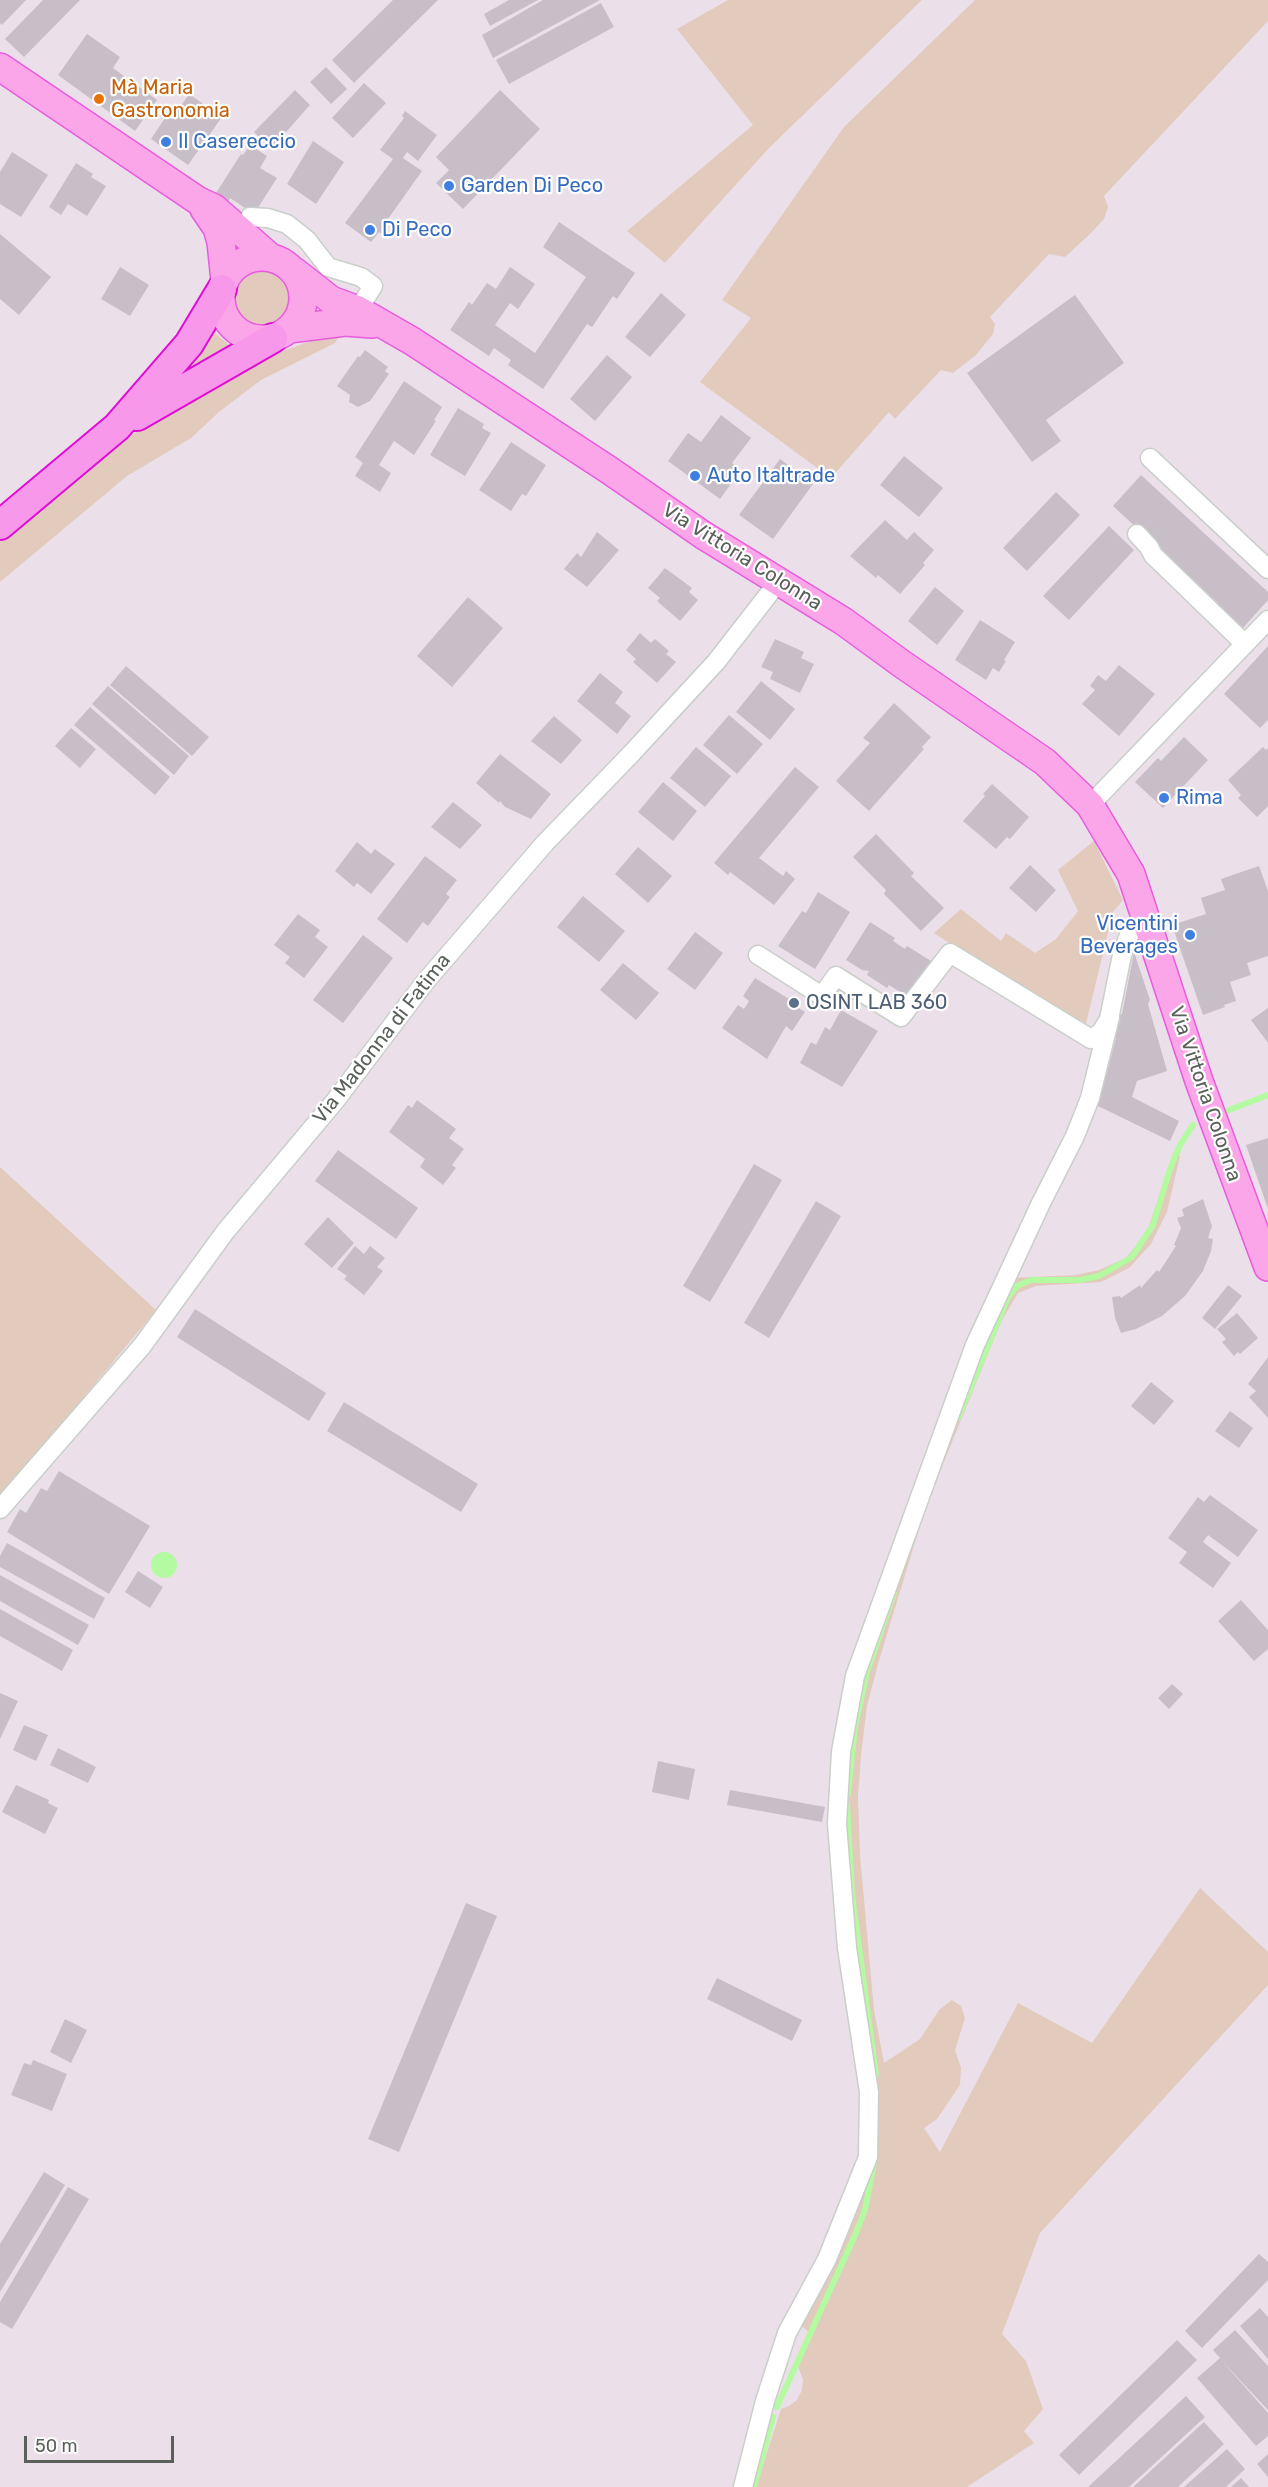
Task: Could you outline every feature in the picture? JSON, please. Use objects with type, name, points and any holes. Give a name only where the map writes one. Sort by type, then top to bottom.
[{"type":"highway","points":[[0,525],[117,427],[189,344],[224,285]]},
{"type":"highway","points":[[117,427],[281,333]]},
{"type":"main road","points":[[0,68],[198,200],[214,208],[270,257],[279,260],[294,271],[303,294],[302,307],[297,320],[281,333],[261,339],[238,332],[224,313],[221,301],[224,285],[221,242],[217,228],[198,200]]},
{"type":"main road","points":[[224,285],[237,265],[248,260],[270,257]]},
{"type":"main road","name":"Via Vittoria Colonna","points":[[294,271],[331,300],[358,310],[411,341],[609,470],[703,535],[843,621],[1045,762],[1090,805],[1131,874],[1199,1081],[1268,1267]]},
{"type":"main road","name":"Via Vittoria Colonna","points":[[281,333],[345,322],[383,325]]},
{"type":"street","points":[[250,217],[268,218],[287,224],[307,240],[328,267],[361,277],[373,286],[358,310]]},
{"type":"street","points":[[1150,458],[1268,569]]},
{"type":"street","points":[[1137,534],[1153,555],[1245,644]]},
{"type":"street","name":"Via Madonna di Fatima","points":[[0,1509],[142,1346],[225,1232],[335,1101],[425,982],[545,843],[721,656],[779,581]]},
{"type":"street","points":[[1090,805],[1268,620]]},
{"type":"street","points":[[743,2487],[765,2401],[787,2333],[827,2259],[868,2157],[869,2092],[847,1948],[837,1824],[841,1752],[855,1676],[975,1345],[1075,1136],[1090,1098],[1110,1018],[1122,955],[1129,935],[1146,918]]},
{"type":"street","points":[[758,955],[822,996],[836,976],[901,1017],[950,953],[1091,1039],[1101,1032],[1110,1018]]},
{"type":"shaded area","points":[[728,0],[922,0],[769,148],[665,263],[627,231],[753,125],[677,29]]},
{"type":"shaded area","points":[[975,0],[1268,0],[1268,21],[1104,196],[1108,207],[1104,219],[1090,234],[1065,257],[1049,254],[990,317],[995,324],[993,334],[976,355],[953,373],[941,370],[895,419],[889,412],[831,478],[700,382],[751,318],[722,300],[844,127]]},
{"type":"shaded area","points":[[262,270],[273,272],[282,278],[288,287],[290,298],[288,309],[282,318],[273,324],[262,326],[251,324],[242,318],[236,309],[234,298],[236,287],[242,278],[251,272]]},
{"type":"shaded area","points":[[211,330],[233,348],[173,383]]},
{"type":"shaded area","points":[[339,336],[335,343],[261,380],[219,412],[191,438],[127,476],[0,582],[0,542],[108,451],[204,387],[278,353],[313,340]]},
{"type":"shaded area","points":[[1094,841],[1123,900],[1113,912],[1084,1032],[934,933],[961,909],[1001,941],[1006,933],[1035,953],[1056,939],[1078,911],[1058,870]]},
{"type":"shaded area","points":[[1173,1153],[1180,1156],[1167,1212],[1151,1244],[1129,1268],[1101,1282],[1036,1286],[1018,1293],[1001,1322],[926,1506],[867,1706],[861,1755],[858,1796],[860,1855],[874,2010],[884,2063],[920,2039],[939,2010],[952,2000],[961,2006],[965,2018],[955,2050],[961,2068],[960,2085],[937,2119],[924,2128],[940,2152],[1018,2003],[1092,2043],[1200,1888],[1268,1952],[1268,1985],[1040,2233],[1002,2334],[1026,2361],[1043,2409],[1024,2431],[1034,2443],[967,2487],[756,2487],[781,2409],[797,2400],[802,2390],[803,2380],[798,2366],[813,2335],[800,2325],[868,2159],[844,1803],[855,1699],[894,1579],[1011,1278],[1076,1275],[1099,1270],[1126,1258],[1147,1232]]},
{"type":"shaded area","points":[[0,1167],[156,1310],[0,1498]]},
{"type":"shaded area","points":[[164,1552],[173,1556],[177,1565],[173,1574],[164,1578],[155,1574],[151,1565],[155,1556]]},
{"type":"building","points":[[0,0],[26,0],[2,25],[0,23]]},
{"type":"building","points":[[43,0],[80,0],[24,57],[5,39]]},
{"type":"building","points":[[393,0],[438,0],[354,83],[332,60]]},
{"type":"building","points":[[509,0],[538,0],[490,26],[484,14]]},
{"type":"building","points":[[543,0],[600,0],[493,58],[482,35]]},
{"type":"building","points":[[601,3],[614,27],[509,84],[496,60]]},
{"type":"building","points":[[87,34],[120,57],[113,68],[157,100],[135,131],[58,75]]},
{"type":"building","points":[[326,67],[347,89],[331,104],[310,82]]},
{"type":"building","points":[[364,83],[386,103],[353,138],[332,118]]},
{"type":"building","points":[[295,90],[310,105],[271,149],[254,132]]},
{"type":"building","points":[[500,90],[540,129],[463,209],[436,183],[449,170],[436,157]]},
{"type":"building","points":[[189,94],[222,117],[188,165],[151,139],[167,115],[172,119]]},
{"type":"building","points":[[405,111],[437,135],[418,161],[407,152],[403,158],[422,171],[388,219],[391,221],[382,234],[379,232],[371,242],[345,223],[393,159],[380,150],[404,118],[402,116]]},
{"type":"building","points":[[313,141],[344,162],[316,204],[287,184]]},
{"type":"building","points":[[250,145],[267,156],[260,168],[277,178],[254,214],[230,198],[229,201],[216,193],[241,154],[243,155]]},
{"type":"building","points":[[12,152],[48,175],[21,217],[0,204],[0,172]]},
{"type":"building","points":[[76,163],[93,174],[91,177],[106,186],[87,216],[68,204],[61,215],[49,207]]},
{"type":"building","points":[[559,222],[635,273],[617,299],[613,296],[592,327],[587,324],[543,389],[508,365],[511,360],[494,348],[489,356],[450,330],[469,302],[472,305],[487,283],[496,289],[510,267],[535,284],[518,309],[510,303],[495,325],[535,353],[586,277],[543,247]]},
{"type":"building","points":[[0,234],[51,277],[19,315],[0,299]]},
{"type":"building","points":[[120,267],[149,285],[130,316],[101,299]]},
{"type":"building","points":[[661,293],[686,315],[650,357],[625,337]]},
{"type":"building","points":[[1075,295],[1124,363],[1046,420],[1061,441],[1032,462],[967,373]]},
{"type":"building","points":[[365,350],[388,367],[385,371],[389,374],[370,401],[358,407],[349,402],[350,395],[337,386],[358,356],[360,357]]},
{"type":"building","points":[[607,355],[632,377],[595,421],[570,399]]},
{"type":"building","points":[[404,381],[442,407],[434,420],[436,421],[414,455],[394,441],[379,465],[391,473],[380,492],[355,476],[363,463],[355,457]]},
{"type":"building","points":[[458,408],[484,424],[482,428],[491,433],[465,476],[430,455]]},
{"type":"building","points":[[721,415],[751,438],[732,463],[741,470],[720,499],[668,461],[688,433],[701,442]]},
{"type":"building","points":[[511,442],[546,465],[526,496],[522,494],[511,511],[479,490]]},
{"type":"building","points":[[904,456],[943,488],[919,517],[880,485]]},
{"type":"building","points":[[780,459],[813,484],[773,539],[739,515]]},
{"type":"building","points":[[1141,475],[1268,592],[1268,600],[1243,628],[1236,621],[1233,624],[1214,606],[1217,602],[1113,506]]},
{"type":"building","points":[[1056,492],[1080,515],[1027,571],[1003,548]]},
{"type":"building","points":[[885,520],[907,540],[914,532],[934,550],[923,563],[925,565],[900,594],[878,575],[876,578],[850,556]]},
{"type":"building","points":[[1109,526],[1134,550],[1069,620],[1043,596]]},
{"type":"building","points":[[597,532],[619,550],[587,587],[564,569],[577,553],[581,557]]},
{"type":"building","points":[[665,568],[692,588],[689,592],[698,600],[680,621],[657,601],[660,598],[648,588]]},
{"type":"building","points":[[935,587],[964,611],[937,645],[908,621]]},
{"type":"building","points":[[468,597],[503,628],[452,687],[417,656]]},
{"type":"building","points":[[980,620],[1015,642],[999,672],[993,668],[986,680],[955,660]]},
{"type":"building","points":[[640,633],[651,643],[655,639],[669,651],[666,654],[676,662],[657,683],[633,662],[636,659],[626,650]]},
{"type":"building","points":[[775,639],[804,652],[801,658],[814,664],[800,693],[770,679],[773,672],[761,667]]},
{"type":"building","points":[[1268,646],[1268,720],[1260,728],[1224,694]]},
{"type":"building","points":[[1119,665],[1155,694],[1119,736],[1082,704],[1095,690],[1090,686],[1098,675],[1106,681]]},
{"type":"building","points":[[126,666],[209,737],[192,756],[110,685]]},
{"type":"building","points":[[600,673],[623,692],[615,703],[631,716],[617,734],[577,701]]},
{"type":"building","points":[[761,681],[795,709],[770,740],[736,712]]},
{"type":"building","points":[[108,686],[189,756],[174,775],[92,704]]},
{"type":"building","points":[[894,703],[931,737],[922,747],[924,749],[869,811],[836,781],[870,743],[863,738]]},
{"type":"building","points":[[90,707],[170,777],[155,795],[74,725]]},
{"type":"building","points":[[729,715],[763,744],[737,774],[703,745]]},
{"type":"building","points":[[554,716],[582,740],[561,764],[531,741]]},
{"type":"building","points":[[71,728],[96,749],[80,768],[55,746]]},
{"type":"building","points":[[1184,737],[1208,760],[1163,808],[1135,782],[1158,758],[1161,761]]},
{"type":"building","points":[[696,747],[731,776],[705,807],[670,778]]},
{"type":"building","points":[[1263,747],[1266,750],[1268,748],[1268,806],[1257,817],[1238,798],[1241,795],[1228,780]]},
{"type":"building","points":[[500,754],[551,794],[531,819],[505,807],[476,783]]},
{"type":"building","points":[[795,767],[819,787],[759,858],[783,876],[786,871],[795,879],[774,905],[730,872],[728,875],[714,863]]},
{"type":"building","points":[[663,782],[697,811],[673,841],[638,812]]},
{"type":"building","points":[[992,784],[1029,817],[1010,839],[1007,837],[996,849],[963,821],[985,796],[983,794]]},
{"type":"building","points":[[453,802],[482,825],[460,849],[431,827]]},
{"type":"building","points":[[876,834],[914,873],[911,876],[944,908],[921,931],[884,894],[886,890],[853,857]]},
{"type":"building","points":[[357,842],[371,854],[375,849],[395,864],[371,894],[357,883],[354,887],[335,871]]},
{"type":"building","points":[[638,847],[672,876],[648,903],[615,874]]},
{"type":"building","points":[[425,856],[457,880],[446,894],[450,897],[428,926],[423,922],[407,943],[377,919]]},
{"type":"building","points":[[1030,865],[1056,890],[1036,912],[1009,888]]},
{"type":"building","points":[[1259,866],[1268,891],[1268,956],[1247,963],[1251,975],[1230,982],[1236,1001],[1203,1015],[1172,925],[1206,914],[1201,898],[1225,890],[1221,879]]},
{"type":"building","points":[[818,892],[850,912],[815,969],[778,946],[802,911],[806,913]]},
{"type":"building","points":[[583,896],[625,931],[599,962],[557,927]]},
{"type":"building","points":[[298,914],[320,930],[315,937],[328,947],[304,978],[285,963],[290,957],[274,945]]},
{"type":"building","points":[[870,922],[895,938],[893,941],[905,949],[907,946],[931,961],[908,997],[889,985],[887,988],[867,975],[869,971],[862,970],[846,960]]},
{"type":"building","points":[[695,932],[723,953],[695,990],[667,969]]},
{"type":"building","points":[[363,935],[393,958],[343,1023],[313,1000]]},
{"type":"building","points":[[1134,952],[1150,1000],[1148,1004],[1167,1071],[1137,1081],[1132,1097],[1179,1121],[1170,1141],[1098,1106],[1116,1038],[1113,1028],[1118,1016],[1122,1014]]},
{"type":"building","points":[[623,963],[659,993],[636,1020],[600,990]]},
{"type":"building","points":[[755,978],[805,1012],[792,1031],[786,1026],[767,1059],[722,1028],[738,1005],[744,1009],[749,1001],[743,996]]},
{"type":"building","points":[[1268,1008],[1268,1043],[1251,1020]]},
{"type":"building","points":[[841,1010],[878,1031],[842,1087],[800,1063],[811,1042],[816,1045],[825,1027],[830,1030]]},
{"type":"building","points":[[417,1100],[456,1129],[449,1138],[464,1149],[452,1165],[456,1168],[443,1185],[420,1167],[425,1159],[389,1132],[408,1105],[412,1108]]},
{"type":"building","points":[[1268,1138],[1268,1209],[1246,1145]]},
{"type":"building","points":[[338,1150],[418,1208],[396,1239],[315,1181]]},
{"type":"building","points":[[754,1164],[782,1180],[710,1302],[683,1286]]},
{"type":"building","points":[[1203,1199],[1212,1226],[1208,1238],[1213,1239],[1203,1271],[1185,1296],[1162,1316],[1136,1329],[1121,1333],[1115,1318],[1112,1297],[1120,1296],[1121,1298],[1140,1285],[1141,1288],[1157,1270],[1159,1272],[1176,1246],[1174,1245],[1181,1228],[1177,1218],[1184,1216],[1182,1209]]},
{"type":"building","points":[[816,1201],[841,1216],[769,1338],[744,1323]]},
{"type":"building","points":[[328,1217],[354,1243],[332,1268],[304,1244]]},
{"type":"building","points":[[355,1246],[364,1254],[370,1246],[385,1258],[377,1267],[383,1271],[364,1295],[344,1279],[347,1276],[337,1269]]},
{"type":"building","points":[[1228,1285],[1242,1296],[1215,1329],[1202,1318]]},
{"type":"building","points":[[195,1309],[326,1393],[309,1421],[177,1337]]},
{"type":"building","points":[[1237,1313],[1258,1338],[1240,1354],[1238,1352],[1234,1356],[1222,1342],[1226,1339],[1217,1329]]},
{"type":"building","points":[[1268,1357],[1268,1418],[1249,1397],[1256,1391],[1248,1384]]},
{"type":"building","points":[[1151,1382],[1174,1401],[1154,1425],[1131,1406]]},
{"type":"building","points":[[344,1402],[478,1484],[461,1512],[327,1431]]},
{"type":"building","points":[[1230,1411],[1253,1428],[1239,1448],[1215,1431]]},
{"type":"building","points":[[59,1471],[150,1526],[109,1594],[7,1532],[20,1509],[26,1513],[41,1488],[47,1491]]},
{"type":"building","points":[[1210,1495],[1258,1530],[1238,1557],[1208,1535],[1203,1542],[1231,1563],[1213,1588],[1179,1563],[1187,1552],[1168,1538],[1198,1497],[1204,1502]]},
{"type":"building","points":[[7,1543],[105,1598],[94,1619],[0,1567],[0,1556]]},
{"type":"building","points":[[138,1571],[163,1587],[150,1608],[125,1592]]},
{"type":"building","points":[[0,1575],[89,1625],[78,1645],[0,1601]]},
{"type":"building","points":[[1241,1600],[1268,1630],[1268,1649],[1254,1661],[1218,1621]]},
{"type":"building","points":[[0,1609],[73,1650],[62,1671],[0,1636]]},
{"type":"building","points":[[1172,1684],[1183,1694],[1169,1709],[1158,1698]]},
{"type":"building","points":[[0,1693],[18,1701],[0,1739]]},
{"type":"building","points":[[24,1725],[48,1735],[36,1761],[13,1750]]},
{"type":"building","points":[[58,1748],[96,1767],[88,1783],[50,1765]]},
{"type":"building","points":[[658,1761],[695,1769],[689,1800],[652,1792]]},
{"type":"building","points":[[16,1785],[49,1800],[48,1803],[58,1808],[45,1834],[2,1812]]},
{"type":"building","points":[[730,1790],[825,1807],[822,1822],[727,1805]]},
{"type":"building","points":[[466,1903],[497,1916],[399,2152],[368,2139]]},
{"type":"building","points":[[717,1978],[802,2020],[792,2041],[707,1999]]},
{"type":"building","points":[[65,2019],[87,2030],[71,2063],[50,2052]]},
{"type":"building","points":[[33,2060],[67,2074],[52,2111],[11,2095],[24,2063],[31,2065]]},
{"type":"building","points":[[44,2172],[65,2185],[0,2292],[0,2244]]},
{"type":"building","points":[[68,2187],[89,2199],[12,2329],[0,2322],[0,2302]]},
{"type":"building","points":[[1259,2254],[1268,2262],[1268,2280],[1202,2348],[1185,2331]]},
{"type":"building","points":[[1260,2308],[1268,2317],[1268,2359],[1240,2326]]},
{"type":"building","points":[[1235,2330],[1268,2366],[1268,2410],[1221,2360],[1268,2413],[1268,2436],[1256,2446],[1197,2378],[1220,2358],[1213,2350]]},
{"type":"building","points":[[1177,2340],[1197,2360],[1079,2475],[1059,2455]]},
{"type":"building","points":[[1186,2396],[1205,2417],[1129,2487],[1088,2487]]},
{"type":"building","points":[[1204,2422],[1224,2444],[1178,2487],[1133,2487]]},
{"type":"building","points":[[1227,2449],[1245,2469],[1226,2487],[1184,2487]]},
{"type":"building","points":[[1268,2454],[1268,2477],[1257,2464]]},
{"type":"building","points":[[1241,2478],[1249,2487],[1231,2487]]},
{"type":"waterway","points":[[1224,1112],[1268,1095]]},
{"type":"waterway","points":[[958,1418],[1008,1297],[1017,1286],[1031,1280],[1080,1280],[1099,1276],[1132,1257],[1153,1225],[1170,1169],[1180,1145],[1193,1125]]},
{"type":"waterway","points":[[848,1794],[855,1727],[867,1672],[894,1593]]},
{"type":"waterway","points":[[847,1804],[852,1894],[876,2075]]},
{"type":"waterway","points":[[777,2407],[856,2233],[865,2210],[875,2158]]},
{"type":"waterway","points":[[754,2487],[773,2417]]},
{"type":"place","name":"Mà Maria Gastronomia","points":[[99,99]]},
{"type":"place","name":"Il Casereccio","points":[[166,142]]},
{"type":"place","name":"Garden Di Peco","points":[[449,186]]},
{"type":"place","name":"Di Peco","points":[[370,230]]},
{"type":"place","name":"Auto Italtrade","points":[[695,476]]},
{"type":"place","name":"Rima","points":[[1164,798]]},
{"type":"place","name":"Vicentini Beverages","points":[[1190,935]]},
{"type":"place","name":"OSINT LAB 360","points":[[794,1003]]}]
